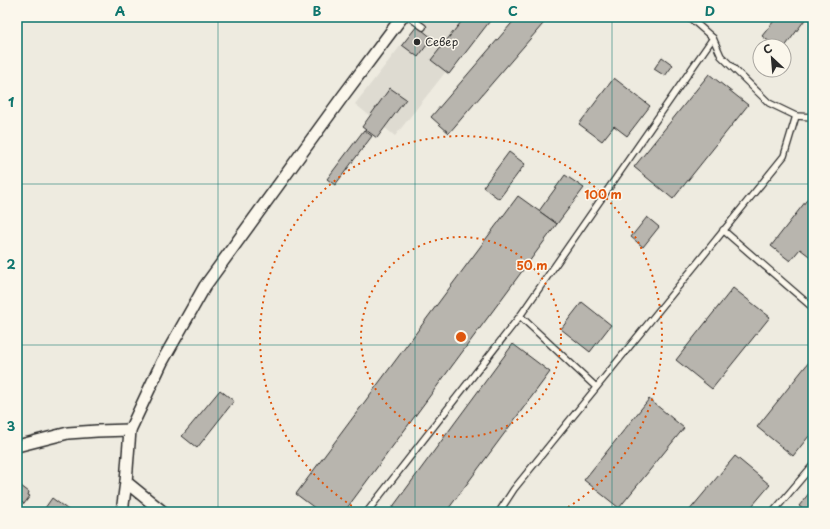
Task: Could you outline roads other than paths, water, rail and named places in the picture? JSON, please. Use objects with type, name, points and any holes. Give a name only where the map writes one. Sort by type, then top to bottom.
[{"type":"street","points":[[122,512],[130,430],[162,362],[205,286],[402,17]]},
{"type":"street","points":[[17,446],[68,433],[97,430],[130,430]]},
{"type":"street","points":[[126,482],[163,512]]},
{"type":"lane","points":[[408,17],[423,27]]},
{"type":"lane","points":[[689,17],[713,38],[721,56],[769,103],[796,116],[813,117]]},
{"type":"lane","points":[[367,512],[520,316],[713,38]]},
{"type":"lane","points":[[499,512],[514,489],[784,156],[796,116]]},
{"type":"lane","points":[[723,230],[813,308]]},
{"type":"lane","points":[[520,316],[596,388]]},
{"type":"lane","points":[[773,512],[813,465]]},
{"type":"place","name":"Север","points":[[417,42]]}]
